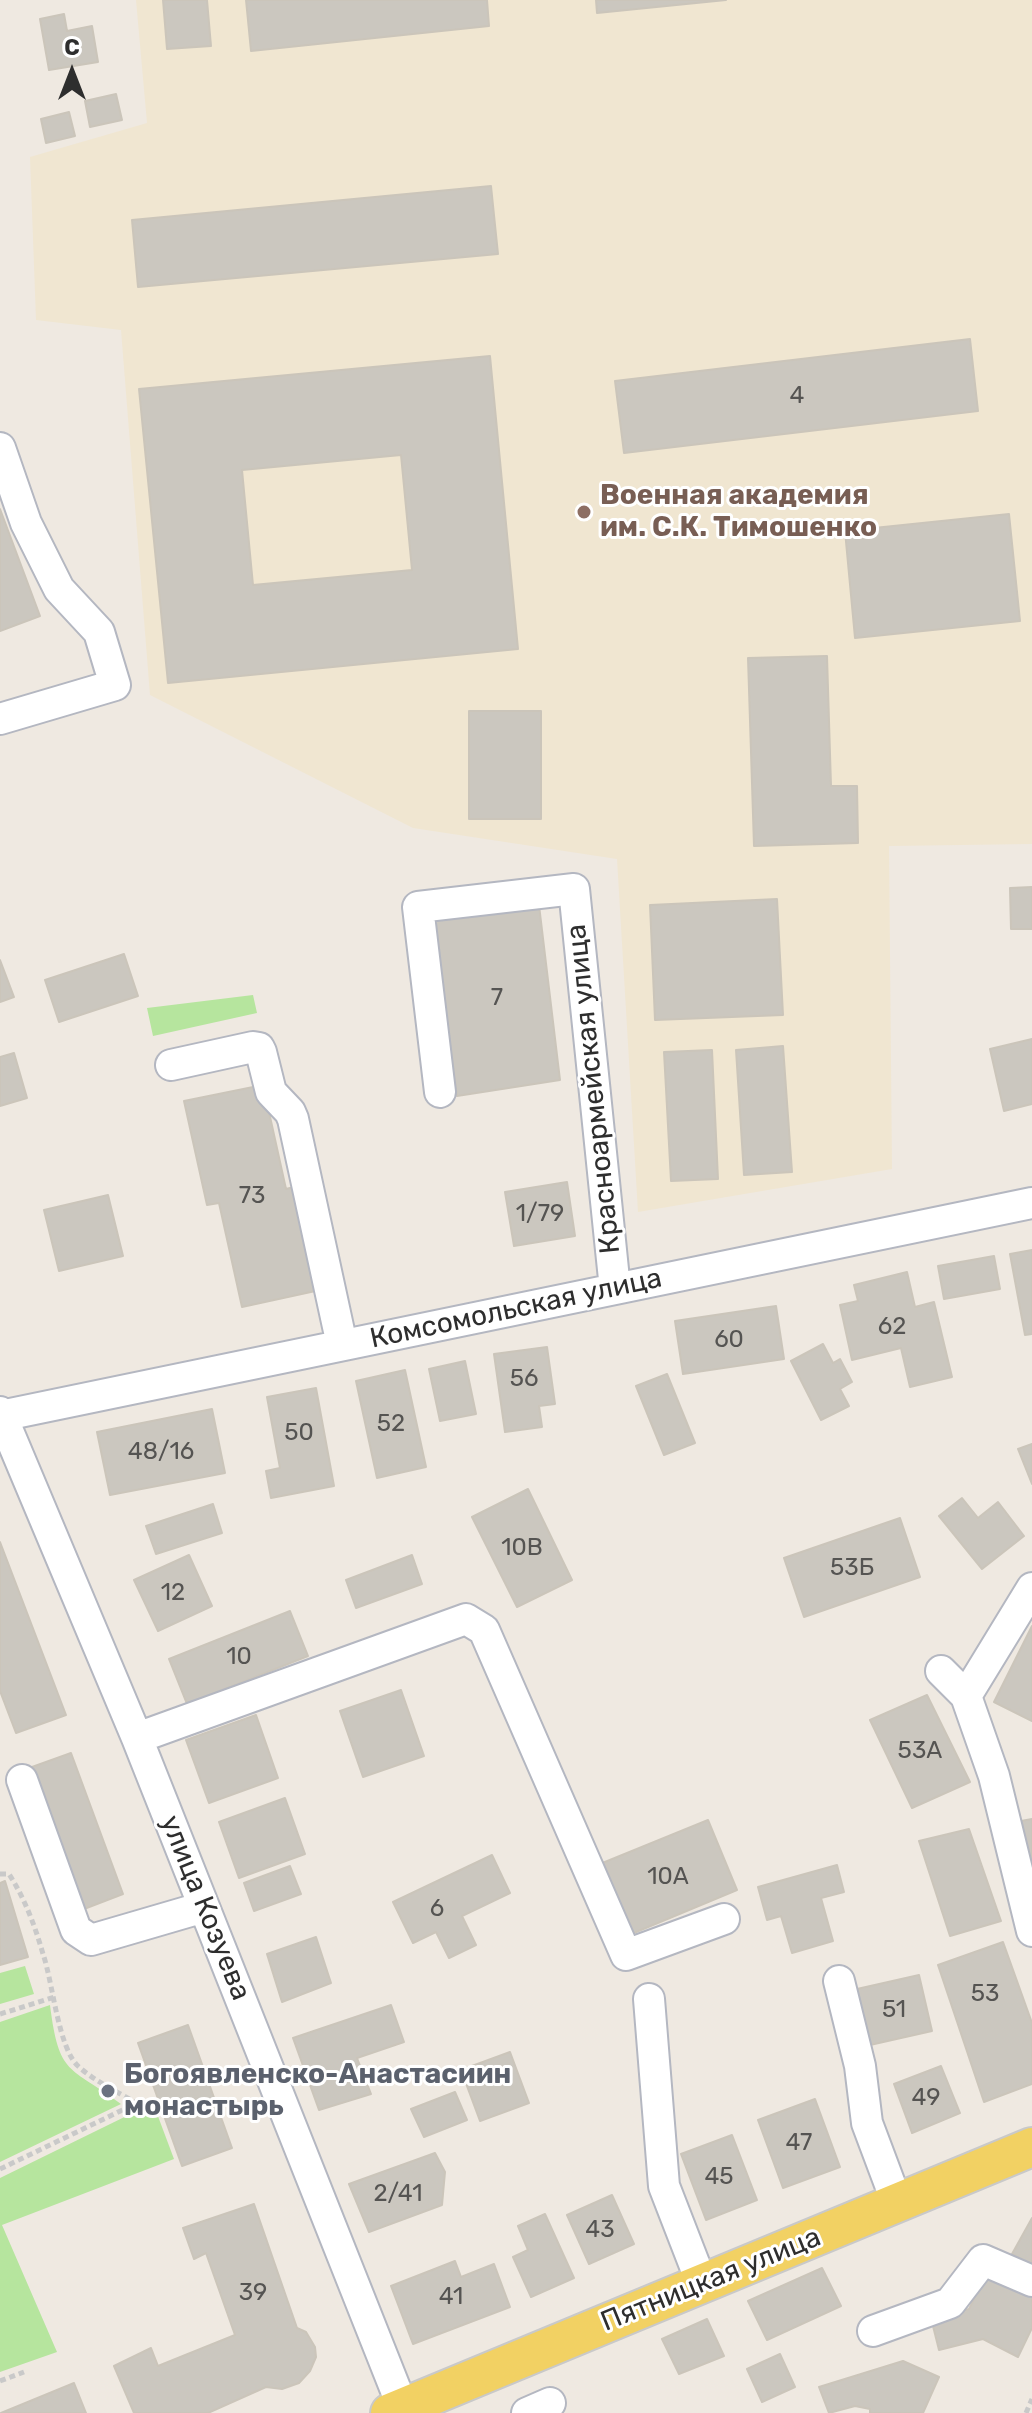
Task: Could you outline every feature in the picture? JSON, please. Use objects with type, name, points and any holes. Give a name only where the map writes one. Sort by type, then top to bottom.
[{"type":"main road","name":"Пятницкая улица","points":[[396,2410],[1032,2147]]},
{"type":"street","points":[[0,448],[26,523],[59,589],[99,632],[115,685],[0,719]]},
{"type":"street","name":"Красноармейская улица","points":[[440,1092],[418,907],[574,889],[615,1289]]},
{"type":"street","points":[[171,1065],[259,1048],[271,1092],[293,1119],[342,1345]]},
{"type":"street","name":"Комсомольская улица","points":[[1,1414],[1032,1203]]},
{"type":"street","name":"улица Козуева","points":[[1,1414],[137,1738],[396,2410]]},
{"type":"street","points":[[966,1696],[1032,1588]]},
{"type":"street","points":[[137,1738],[466,1619],[484,1630],[626,1955],[724,1919]]},
{"type":"street","points":[[941,1671],[966,1696],[994,1776],[1032,1931]]},
{"type":"street","points":[[22,1780],[76,1930],[91,1940],[204,1907]]},
{"type":"street","points":[[839,1981],[860,2066],[867,2123],[897,2203]]},
{"type":"street","points":[[649,1999],[664,2186],[702,2284]]},
{"type":"street","points":[[873,2331],[950,2303],[983,2260],[1032,2281]]},
{"type":"path","points":[[0,1874],[9,1874],[24,1898],[55,1997],[61,2038],[77,2065],[136,2103],[0,2169]]},
{"type":"path","points":[[0,2014],[55,1997]]},
{"type":"path","points":[[0,2381],[24,2372]]},
{"type":"path","points":[[1026,2413],[1032,2399]]},
{"type":"shaded area","name":"Военная академия им. С.К. Тимошенко","points":[[136,0],[1032,0],[1032,844],[889,846],[892,1169],[638,1212],[617,859],[413,828],[150,695],[121,330],[36,320],[30,157],[147,123]]},
{"type":"green space","points":[[253,995],[257,1013],[153,1036],[147,1008]]},
{"type":"green space","points":[[25,1966],[34,1994],[0,2004],[0,1973]]},
{"type":"green space","points":[[50,2005],[58,2045],[69,2067],[121,2104],[0,2162],[0,2022]]},
{"type":"green space","points":[[153,2103],[174,2159],[2,2225],[57,2352],[0,2372],[0,2178]]},
{"type":"building","points":[[163,0],[207,0],[211,46],[167,49]]},
{"type":"building","points":[[246,0],[487,0],[489,26],[251,51]]},
{"type":"building","points":[[596,0],[726,0],[597,13]]},
{"type":"building","points":[[64,14],[67,31],[92,26],[98,62],[49,70],[40,19]]},
{"type":"building","points":[[116,94],[122,120],[90,127],[85,101]]},
{"type":"building","points":[[69,112],[75,136],[46,143],[41,119]]},
{"type":"building","points":[[491,186],[498,254],[138,287],[132,220]]},
{"type":"building","points":[[970,339],[978,411],[624,453],[615,381]]},
{"type":"building","points":[[490,356],[518,649],[168,683],[139,389]],"holes":[[[401,455],[412,570],[253,585],[242,470]]]},
{"type":"building","points":[[0,509],[40,616],[0,631]]},
{"type":"building","points":[[1009,514],[1020,621],[855,638],[845,531]]},
{"type":"building","points":[[827,656],[831,786],[857,786],[858,843],[754,846],[748,658]]},
{"type":"building","points":[[469,711],[541,711],[541,819],[469,819]]},
{"type":"building","points":[[1032,887],[1032,929],[1011,929],[1010,888]]},
{"type":"building","points":[[777,899],[783,1015],[655,1020],[650,905]]},
{"type":"building","points":[[539,905],[560,1080],[457,1096],[433,917]]},
{"type":"building","points":[[124,954],[138,996],[59,1022],[45,980]]},
{"type":"building","points":[[0,960],[14,997],[0,1002]]},
{"type":"building","points":[[1032,1039],[1032,1104],[1004,1111],[990,1049]]},
{"type":"building","points":[[783,1046],[792,1172],[744,1175],[736,1050]]},
{"type":"building","points":[[712,1050],[718,1179],[671,1181],[664,1052]]},
{"type":"building","points":[[14,1053],[27,1098],[0,1106],[0,1057]]},
{"type":"building","points":[[263,1085],[286,1189],[298,1186],[320,1290],[242,1307],[219,1203],[207,1205],[184,1101]]},
{"type":"building","points":[[567,1182],[575,1236],[514,1246],[505,1192]]},
{"type":"building","points":[[108,1195],[123,1256],[59,1271],[44,1210]]},
{"type":"building","points":[[1032,1250],[1032,1334],[1025,1335],[1010,1254]]},
{"type":"building","points":[[994,1256],[1000,1289],[944,1299],[938,1266]]},
{"type":"building","points":[[907,1272],[915,1307],[934,1302],[952,1377],[910,1387],[901,1348],[852,1360],[840,1305],[858,1301],[854,1285]]},
{"type":"building","points":[[776,1306],[784,1359],[683,1374],[675,1321]]},
{"type":"building","points":[[823,1344],[833,1363],[840,1359],[852,1382],[840,1389],[849,1406],[821,1420],[791,1361]]},
{"type":"building","points":[[547,1347],[555,1404],[539,1406],[542,1427],[505,1432],[494,1354]]},
{"type":"building","points":[[465,1361],[476,1414],[440,1421],[429,1369]]},
{"type":"building","points":[[405,1370],[426,1467],[377,1478],[356,1381]]},
{"type":"building","points":[[667,1374],[695,1443],[664,1455],[636,1386]]},
{"type":"building","points":[[316,1388],[334,1486],[271,1498],[266,1471],[280,1468],[267,1397]]},
{"type":"building","points":[[212,1409],[225,1473],[110,1495],[97,1432]]},
{"type":"building","points":[[1032,1444],[1032,1484],[1018,1449]]},
{"type":"building","points":[[528,1489],[572,1580],[517,1607],[472,1517]]},
{"type":"building","points":[[962,1498],[978,1518],[998,1502],[1024,1536],[982,1569],[939,1516]]},
{"type":"building","points":[[213,1504],[222,1533],[156,1554],[146,1526]]},
{"type":"building","points":[[900,1518],[920,1577],[804,1617],[784,1558]]},
{"type":"building","points":[[0,1542],[66,1715],[16,1733],[0,1691]]},
{"type":"building","points":[[189,1555],[212,1606],[158,1631],[134,1580]]},
{"type":"building","points":[[412,1555],[422,1584],[356,1608],[346,1580]]},
{"type":"building","points":[[290,1611],[308,1656],[187,1704],[169,1659]]},
{"type":"building","points":[[1032,1626],[1032,1721],[994,1702]]},
{"type":"building","points":[[401,1690],[424,1756],[363,1777],[340,1711]]},
{"type":"building","points":[[927,1695],[970,1782],[912,1808],[870,1720]]},
{"type":"building","points":[[256,1715],[278,1778],[209,1803],[186,1740]]},
{"type":"building","points":[[71,1753],[123,1894],[84,1909],[32,1767]]},
{"type":"building","points":[[285,1798],[305,1854],[239,1878],[219,1822]]},
{"type":"building","points":[[1032,1819],[1032,1886],[1031,1887],[1021,1821]]},
{"type":"building","points":[[708,1820],[737,1890],[629,1935],[600,1864]]},
{"type":"building","points":[[969,1829],[1001,1921],[950,1936],[919,1841]]},
{"type":"building","points":[[492,1855],[510,1893],[462,1916],[476,1945],[449,1958],[436,1932],[413,1943],[393,1902]]},
{"type":"building","points":[[837,1865],[844,1892],[821,1898],[833,1941],[792,1953],[781,1916],[767,1920],[758,1887]]},
{"type":"building","points":[[290,1866],[301,1894],[254,1911],[244,1883]]},
{"type":"building","points":[[5,1881],[28,1957],[0,1965],[0,1883]]},
{"type":"building","points":[[316,1937],[331,1983],[282,2002],[267,1954]]},
{"type":"building","points":[[1003,1942],[1032,2023],[1032,2084],[984,2102],[938,1965]]},
{"type":"building","points":[[919,1975],[932,2031],[870,2045],[857,1989]]},
{"type":"building","points":[[391,2005],[404,2042],[357,2058],[371,2094],[319,2110],[293,2038]]},
{"type":"building","points":[[188,2025],[232,2148],[182,2166],[138,2043]]},
{"type":"building","points":[[510,2052],[529,2103],[480,2121],[461,2070]]},
{"type":"building","points":[[941,2066],[960,2113],[912,2133],[894,2084]]},
{"type":"building","points":[[455,2092],[467,2120],[424,2137],[411,2109]]},
{"type":"building","points":[[815,2099],[840,2167],[783,2188],[758,2120]]},
{"type":"building","points":[[732,2135],[757,2200],[706,2220],[681,2154]]},
{"type":"building","points":[[435,2153],[445,2172],[442,2205],[369,2232],[349,2184]]},
{"type":"building","points":[[612,2195],[634,2244],[589,2264],[567,2215]]},
{"type":"building","points":[[254,2204],[297,2328],[306,2332],[315,2347],[316,2357],[310,2371],[299,2383],[282,2389],[266,2387],[208,2413],[134,2413],[114,2366],[151,2348],[158,2366],[235,2335],[206,2253],[194,2259],[183,2228]]},
{"type":"building","points":[[545,2214],[574,2278],[531,2297],[513,2257],[528,2250],[518,2226]]},
{"type":"building","points":[[1032,2218],[1032,2265],[1012,2254]]},
{"type":"building","points":[[455,2261],[461,2277],[494,2264],[510,2307],[413,2344],[391,2286]]},
{"type":"building","points":[[822,2268],[841,2306],[767,2340],[748,2301]]},
{"type":"building","points":[[989,2269],[1032,2290],[1032,2328],[1018,2357],[983,2339],[939,2350],[931,2318],[969,2309]]},
{"type":"building","points":[[707,2319],[724,2356],[679,2374],[662,2339]]},
{"type":"building","points":[[780,2354],[795,2387],[762,2402],[747,2369]]},
{"type":"building","points":[[903,2361],[939,2377],[923,2413],[870,2413],[870,2409],[855,2406],[829,2413],[819,2387]]},
{"type":"building","points":[[74,2383],[86,2413],[1,2413]]},
{"type":"place","name":"Военная академия им. С.К. Тимошенко","points":[[584,512]]},
{"type":"place","name":"Богоявленско-Анастасиин монастырь","points":[[108,2091]]}]
